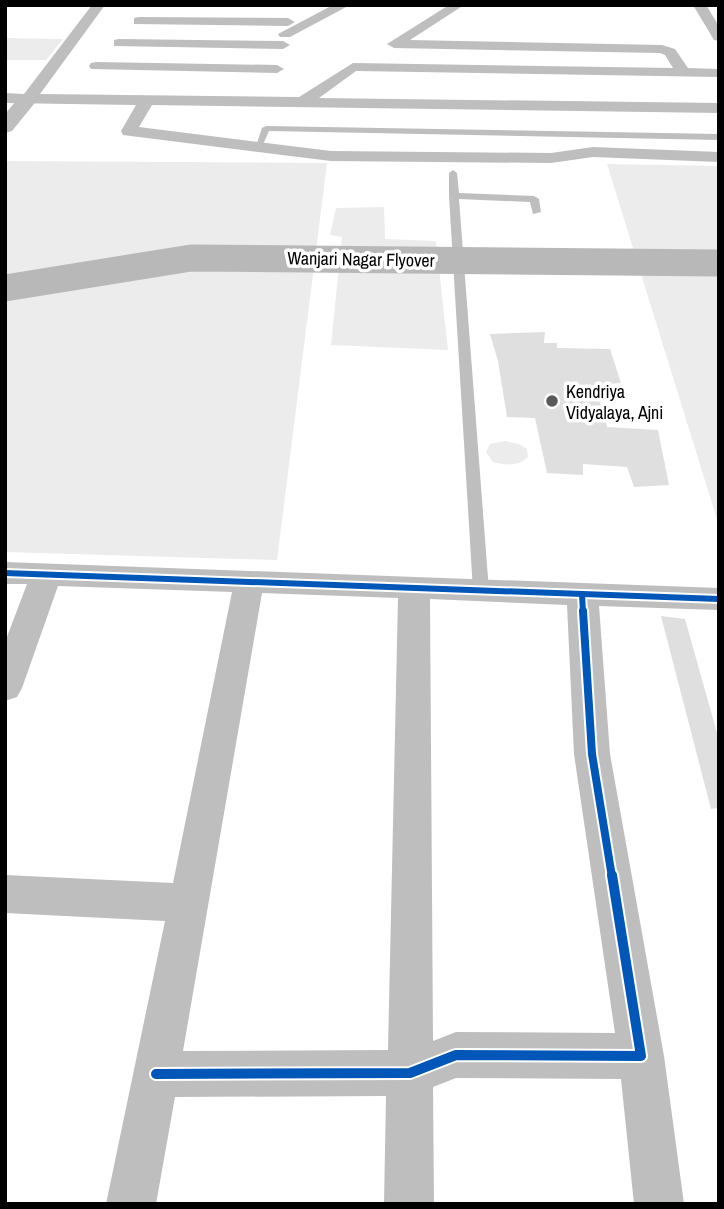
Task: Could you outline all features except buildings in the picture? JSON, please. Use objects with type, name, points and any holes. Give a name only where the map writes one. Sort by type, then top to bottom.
[{"type":"main road","name":"Wanjari Nagar Flyover","points":[[5,264],[169,239],[385,237],[719,241]]},
{"type":"main road","name":"Wanjari Nagar Flyover","points":[[5,288],[191,258],[719,263]]},
{"type":"street","points":[[5,127],[99,5]]},
{"type":"street","points":[[266,128],[292,5]]},
{"type":"street","points":[[307,5],[340,7]]},
{"type":"street","points":[[304,101],[353,67],[458,5]]},
{"type":"street","points":[[699,5],[719,37]]},
{"type":"street","points":[[119,43],[286,31],[340,7]]},
{"type":"street","points":[[139,21],[286,31]]},
{"type":"street","points":[[394,44],[662,49],[670,52],[683,72]]},
{"type":"street","points":[[502,69],[503,46]]},
{"type":"street","points":[[96,66],[277,69]]},
{"type":"street","points":[[353,67],[719,73]]},
{"type":"street","points":[[5,98],[719,108]]},
{"type":"street","points":[[148,98],[129,131],[331,156],[551,158],[593,152],[719,157]]},
{"type":"street","points":[[5,573],[719,599]]},
{"type":"street","points":[[5,688],[46,575]]},
{"type":"street","points":[[131,1204],[249,582]]},
{"type":"street","points":[[409,1204],[414,588]]},
{"type":"street","points":[[582,594],[592,754],[641,1056],[659,1204]]},
{"type":"street","points":[[5,894],[189,902]]},
{"type":"street","points":[[156,1074],[410,1073],[456,1055],[641,1056]]},
{"type":"lane","points":[[258,147],[266,128],[719,137]]},
{"type":"lane","points":[[453,173],[481,591]]},
{"type":"lane","points":[[454,197],[534,199],[536,212]]},
{"type":"shaded area","points":[[5,38],[63,39],[46,60],[5,60]]},
{"type":"shaded area","points":[[5,161],[327,163],[277,560],[5,552]]},
{"type":"shaded area","points":[[607,164],[719,166],[719,526]]},
{"type":"shaded area","points":[[384,207],[385,239],[436,241],[448,350],[331,345],[342,237],[330,235],[336,208]]},
{"type":"shaded area","points":[[505,441],[527,449],[528,457],[516,464],[493,462],[486,452],[490,444]]},
{"type":"cycle path","points":[[5,573],[719,599]]},
{"type":"cycle path","points":[[156,1074],[410,1073],[456,1055],[641,1056],[592,754],[582,594]]},
{"type":"place","name":"Kendriya Vidyalaya, Ajni","points":[[552,401]]}]
